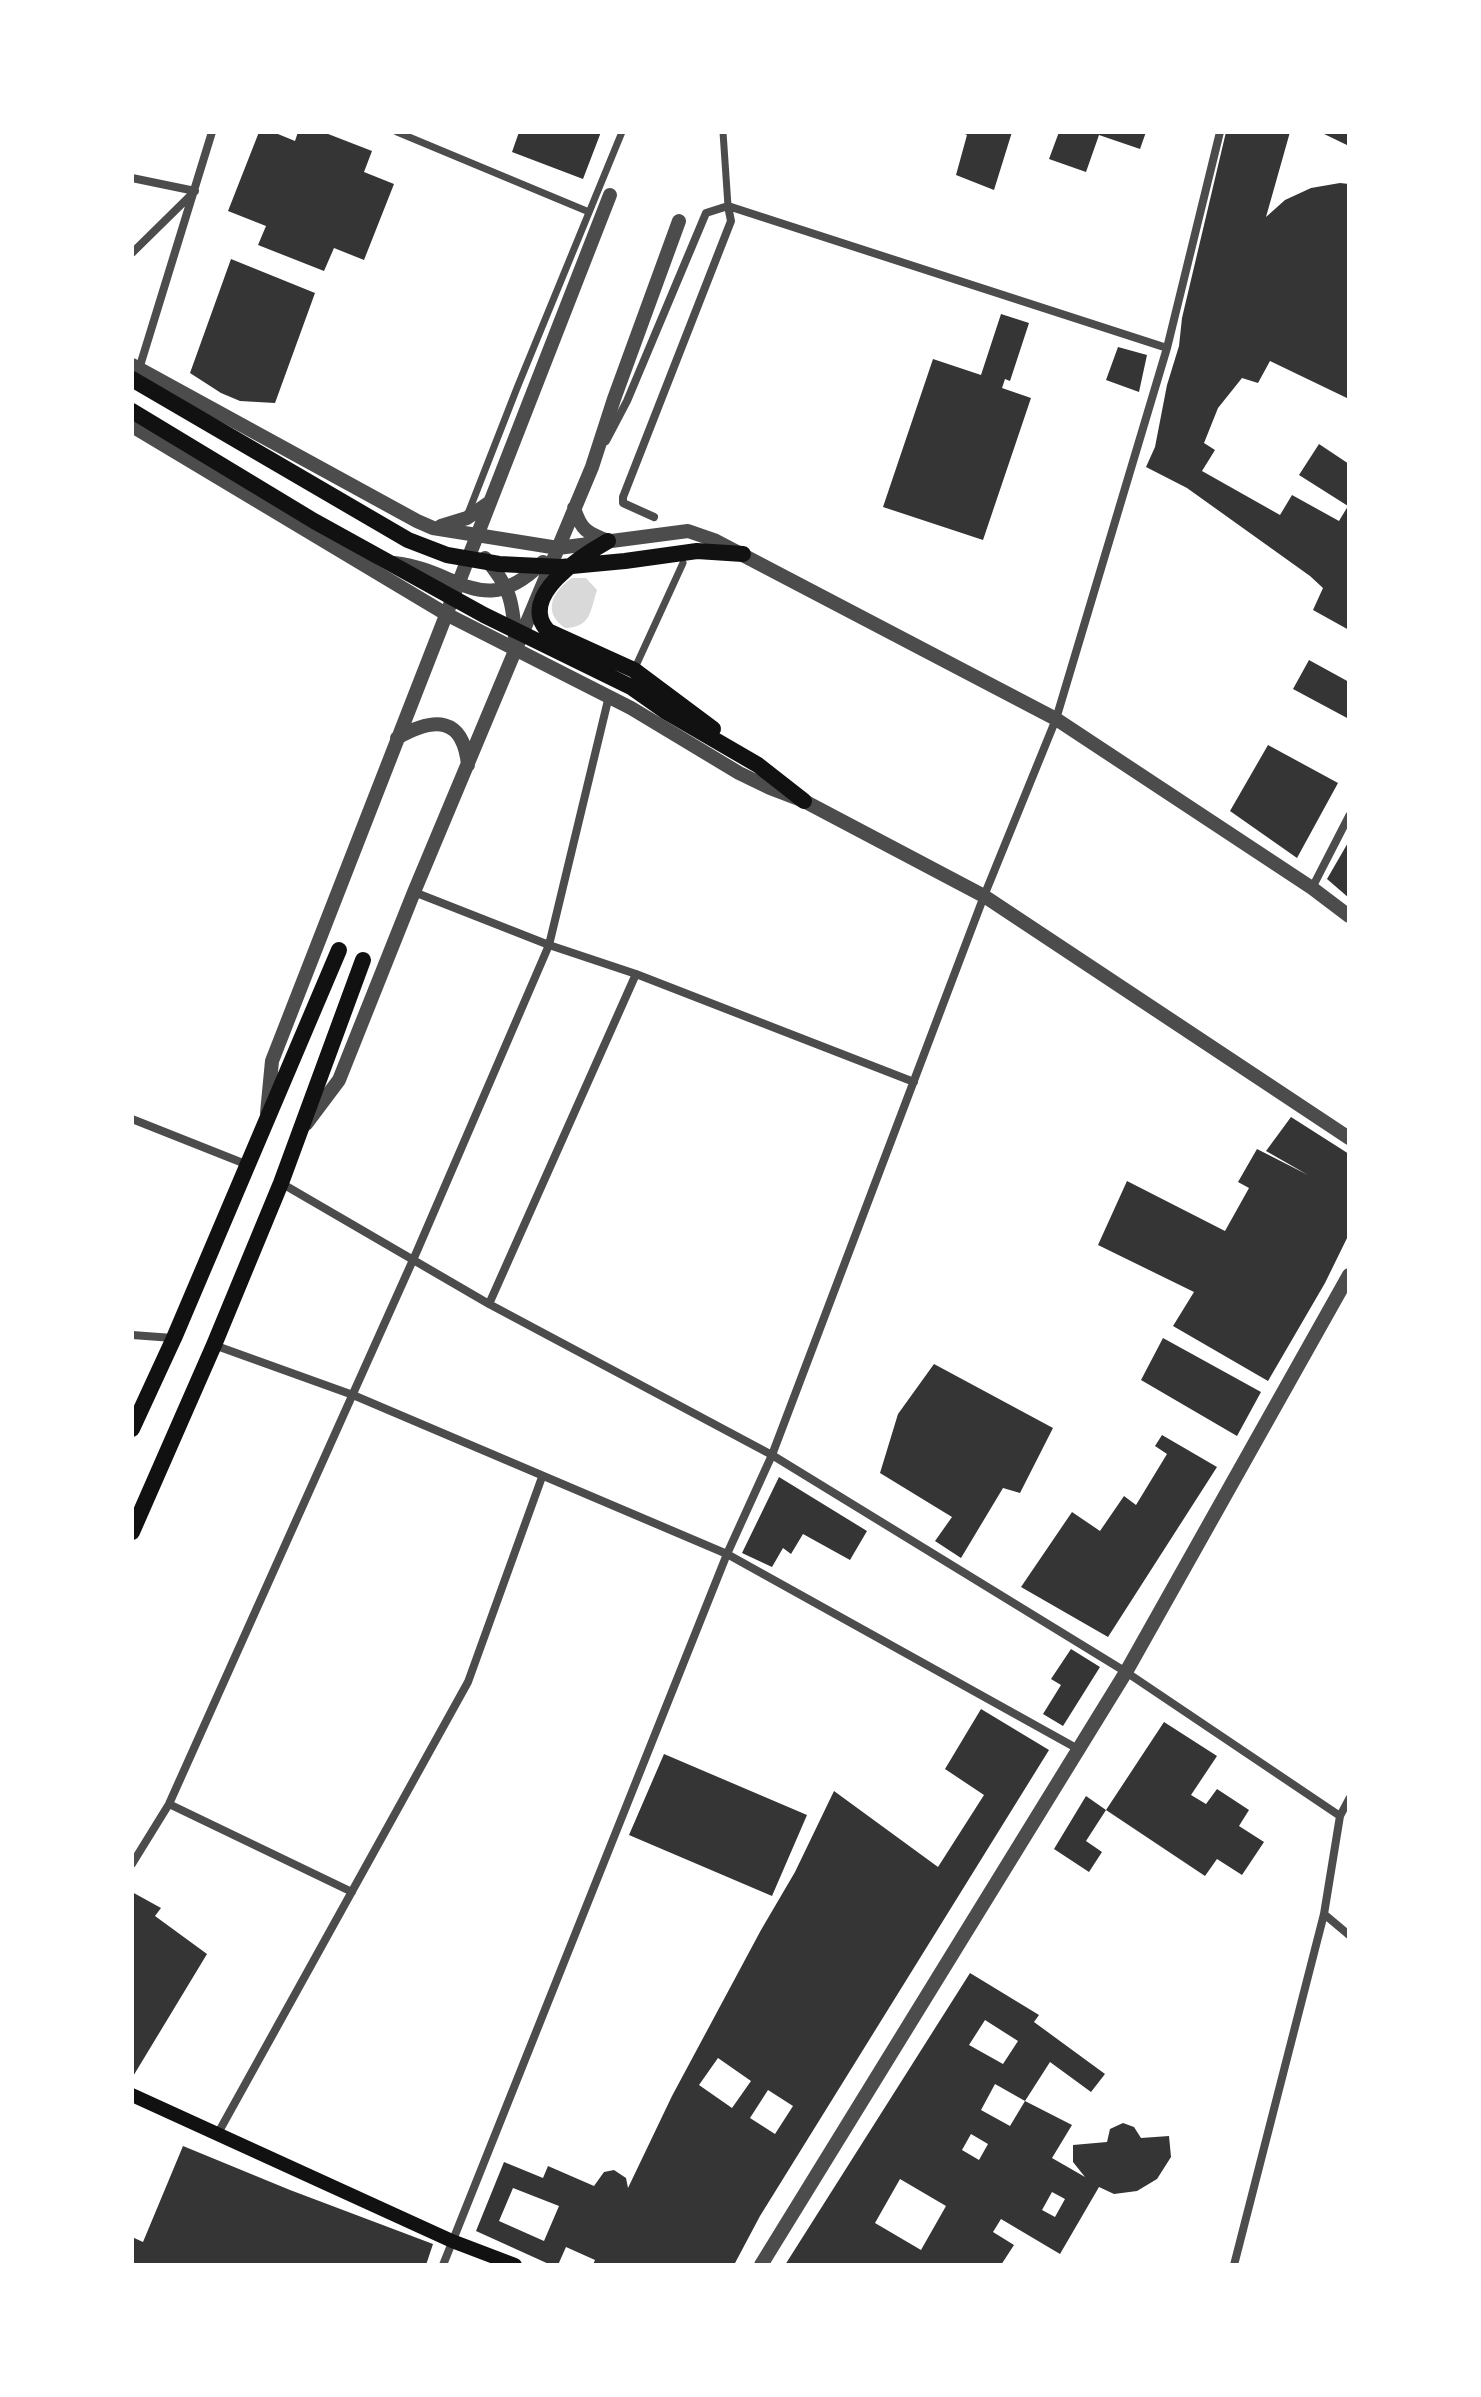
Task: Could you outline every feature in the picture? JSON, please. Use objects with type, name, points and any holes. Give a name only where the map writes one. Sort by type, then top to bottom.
[{"type":"main road","points":[[134,371],[408,540],[447,555],[499,564],[561,567],[697,551],[743,554]]},
{"type":"main road","points":[[132,411],[314,521],[484,615],[631,687],[665,711],[758,765]]},
{"type":"main road","points":[[608,541],[558,577],[546,592],[538,613],[541,623],[548,631],[634,670],[804,801]]},
{"type":"main road","points":[[132,1429],[174,1338],[339,950]]},
{"type":"main road","points":[[132,1532],[281,1183],[363,960]]},
{"type":"main road","points":[[132,2095],[452,2241],[515,2265]]},
{"type":"street","points":[[212,132],[134,371],[417,521],[474,541],[558,548],[688,531],[743,554],[1056,719],[1312,888],[1349,916]]},
{"type":"street","points":[[397,132],[589,212]]},
{"type":"street","points":[[467,518],[622,132]]},
{"type":"street","points":[[654,517],[623,503],[623,497],[731,221],[723,132]]},
{"type":"street","points":[[443,2265],[727,1554],[772,1455],[984,896],[1056,719],[1167,348],[1220,132]]},
{"type":"street","points":[[132,178],[195,191]]},
{"type":"street","points":[[132,253],[195,191]]},
{"type":"street","points":[[266,1121],[272,1061],[610,195]]},
{"type":"street","points":[[302,1130],[339,1080],[574,507],[627,401],[706,213],[728,206],[1167,348]]},
{"type":"street","points":[[592,467],[679,221]]},
{"type":"street","points":[[132,426],[446,614],[609,696],[739,773],[804,801],[984,896],[1349,1138]]},
{"type":"street","points":[[433,528],[467,518],[490,502]]},
{"type":"street","points":[[574,507],[579,523],[588,533],[608,541]]},
{"type":"street","points":[[474,541],[502,579],[513,604],[516,649]]},
{"type":"street","points":[[351,558],[406,564],[484,591],[507,589],[536,569],[558,548]]},
{"type":"street","points":[[634,670],[683,563]]},
{"type":"street","points":[[132,1864],[169,1804],[353,1395],[549,945],[609,696]]},
{"type":"street","points":[[397,738],[421,726],[444,725],[462,739],[468,766]]},
{"type":"street","points":[[1312,888],[1349,816]]},
{"type":"street","points":[[414,892],[914,1082]]},
{"type":"street","points":[[489,1304],[636,974]]},
{"type":"street","points":[[132,1119],[248,1165]]},
{"type":"street","points":[[281,1183],[489,1304],[772,1455],[1126,1672],[1340,1816]]},
{"type":"street","points":[[761,2265],[1126,1672],[1349,1275]]},
{"type":"street","points":[[132,1335],[174,1338]]},
{"type":"street","points":[[214,1345],[353,1395],[727,1554],[1078,1749]]},
{"type":"street","points":[[217,2136],[468,1682],[542,1477]]},
{"type":"street","points":[[1234,2265],[1324,1914],[1340,1816],[1349,1799]]},
{"type":"street","points":[[169,1804],[352,1892]]},
{"type":"street","points":[[1324,1914],[1349,1935]]},
{"type":"shaded area","points":[[572,578],[586,578],[597,590],[585,621],[565,628],[554,615],[552,602],[559,589]]},
{"type":"building","points":[[259,132],[273,132],[295,141],[298,132],[323,132],[372,151],[364,172],[394,184],[364,260],[334,248],[324,271],[258,245],[266,226],[228,211]]},
{"type":"building","points":[[519,132],[601,132],[583,179],[512,152]]},
{"type":"building","points":[[961,132],[1012,132],[994,190],[956,175],[967,135]]},
{"type":"building","points":[[1059,132],[1146,132],[1140,149],[1099,135],[1086,172],[1049,159]]},
{"type":"building","points":[[1226,132],[1290,132],[1266,217],[1285,200],[1311,188],[1349,184],[1349,399],[1270,361],[1258,383],[1242,378],[1218,408],[1204,443],[1215,450],[1202,471],[1280,515],[1292,495],[1339,521],[1348,506],[1299,475],[1319,444],[1349,464],[1349,630],[1313,610],[1323,588],[1310,576],[1187,488],[1146,467],[1155,447]]},
{"type":"building","points":[[1320,132],[1349,132],[1349,146]]},
{"type":"building","points":[[231,259],[315,293],[275,403],[240,401],[190,373]]},
{"type":"building","points":[[1001,314],[1029,323],[1010,381],[1005,379],[1002,388],[1031,398],[983,540],[883,507],[933,359],[981,375]]},
{"type":"building","points":[[1118,347],[1147,355],[1139,392],[1106,380]]},
{"type":"building","points":[[1309,660],[1349,682],[1349,719],[1293,689]]},
{"type":"building","points":[[1268,745],[1338,783],[1297,858],[1230,811]]},
{"type":"building","points":[[1349,841],[1349,898],[1327,879]]},
{"type":"building","points":[[1291,1117],[1349,1154],[1349,1234],[1325,1283],[1268,1381],[1173,1326],[1194,1292],[1098,1245],[1127,1181],[1225,1231],[1249,1188],[1238,1182],[1257,1149],[1308,1175],[1266,1151]]},
{"type":"building","points":[[1163,1338],[1261,1392],[1237,1436],[1141,1380]]},
{"type":"building","points":[[934,1364],[1053,1428],[1020,1493],[1003,1488],[961,1558],[935,1541],[952,1517],[880,1473],[898,1414]]},
{"type":"building","points":[[1162,1435],[1217,1467],[1108,1637],[1021,1587],[1072,1512],[1100,1531],[1124,1496],[1136,1505],[1167,1454],[1155,1446]]},
{"type":"building","points":[[779,1477],[867,1531],[850,1560],[803,1534],[791,1554],[783,1548],[772,1567],[742,1553]]},
{"type":"building","points":[[1071,1649],[1100,1667],[1063,1726],[1043,1714],[1061,1685],[1051,1679]]},
{"type":"building","points":[[981,1709],[1049,1750],[760,2216],[734,2265],[593,2265],[595,2260],[566,2247],[558,2265],[551,2265],[476,2231],[504,2162],[543,2178],[548,2166],[594,2186],[604,2172],[614,2170],[626,2178],[628,2188],[672,2096],[795,1872],[834,1791],[938,1867],[984,1795],[945,1769]],"holes":[[[718,2058],[751,2081],[732,2108],[699,2085]],[[768,2090],[793,2106],[775,2134],[750,2118]],[[513,2188],[559,2206],[544,2241],[499,2221]]]},
{"type":"building","points":[[1164,1722],[1217,1756],[1191,1795],[1206,1804],[1217,1789],[1249,1810],[1239,1826],[1264,1842],[1242,1875],[1217,1859],[1205,1876],[1106,1810]]},
{"type":"building","points":[[664,1754],[807,1815],[772,1896],[629,1835]]},
{"type":"building","points":[[1086,1796],[1106,1810],[1086,1841],[1102,1852],[1089,1872],[1054,1849]]},
{"type":"building","points":[[132,1892],[161,1908],[155,1916],[207,1954],[132,2078]]},
{"type":"building","points":[[970,1973],[1039,2015],[1034,2022],[1105,2074],[1091,2092],[1050,2062],[1025,2101],[1072,2125],[1052,2158],[1085,2177],[1073,2162],[1073,2145],[1107,2142],[1110,2129],[1123,2123],[1134,2127],[1141,2138],[1169,2136],[1171,2157],[1157,2179],[1137,2191],[1114,2194],[1099,2187],[1060,2254],[1001,2219],[993,2232],[1014,2245],[1001,2265],[785,2265]],"holes":[[[985,2020],[1018,2041],[1003,2064],[969,2045]],[[995,2084],[1025,2101],[1010,2126],[981,2110]],[[971,2134],[988,2144],[979,2160],[962,2150]],[[900,2179],[946,2206],[921,2250],[875,2223]],[[1052,2192],[1065,2199],[1055,2217],[1042,2210]]]},
{"type":"building","points":[[183,2146],[433,2244],[426,2265],[132,2265],[132,2237],[143,2242]]}]
